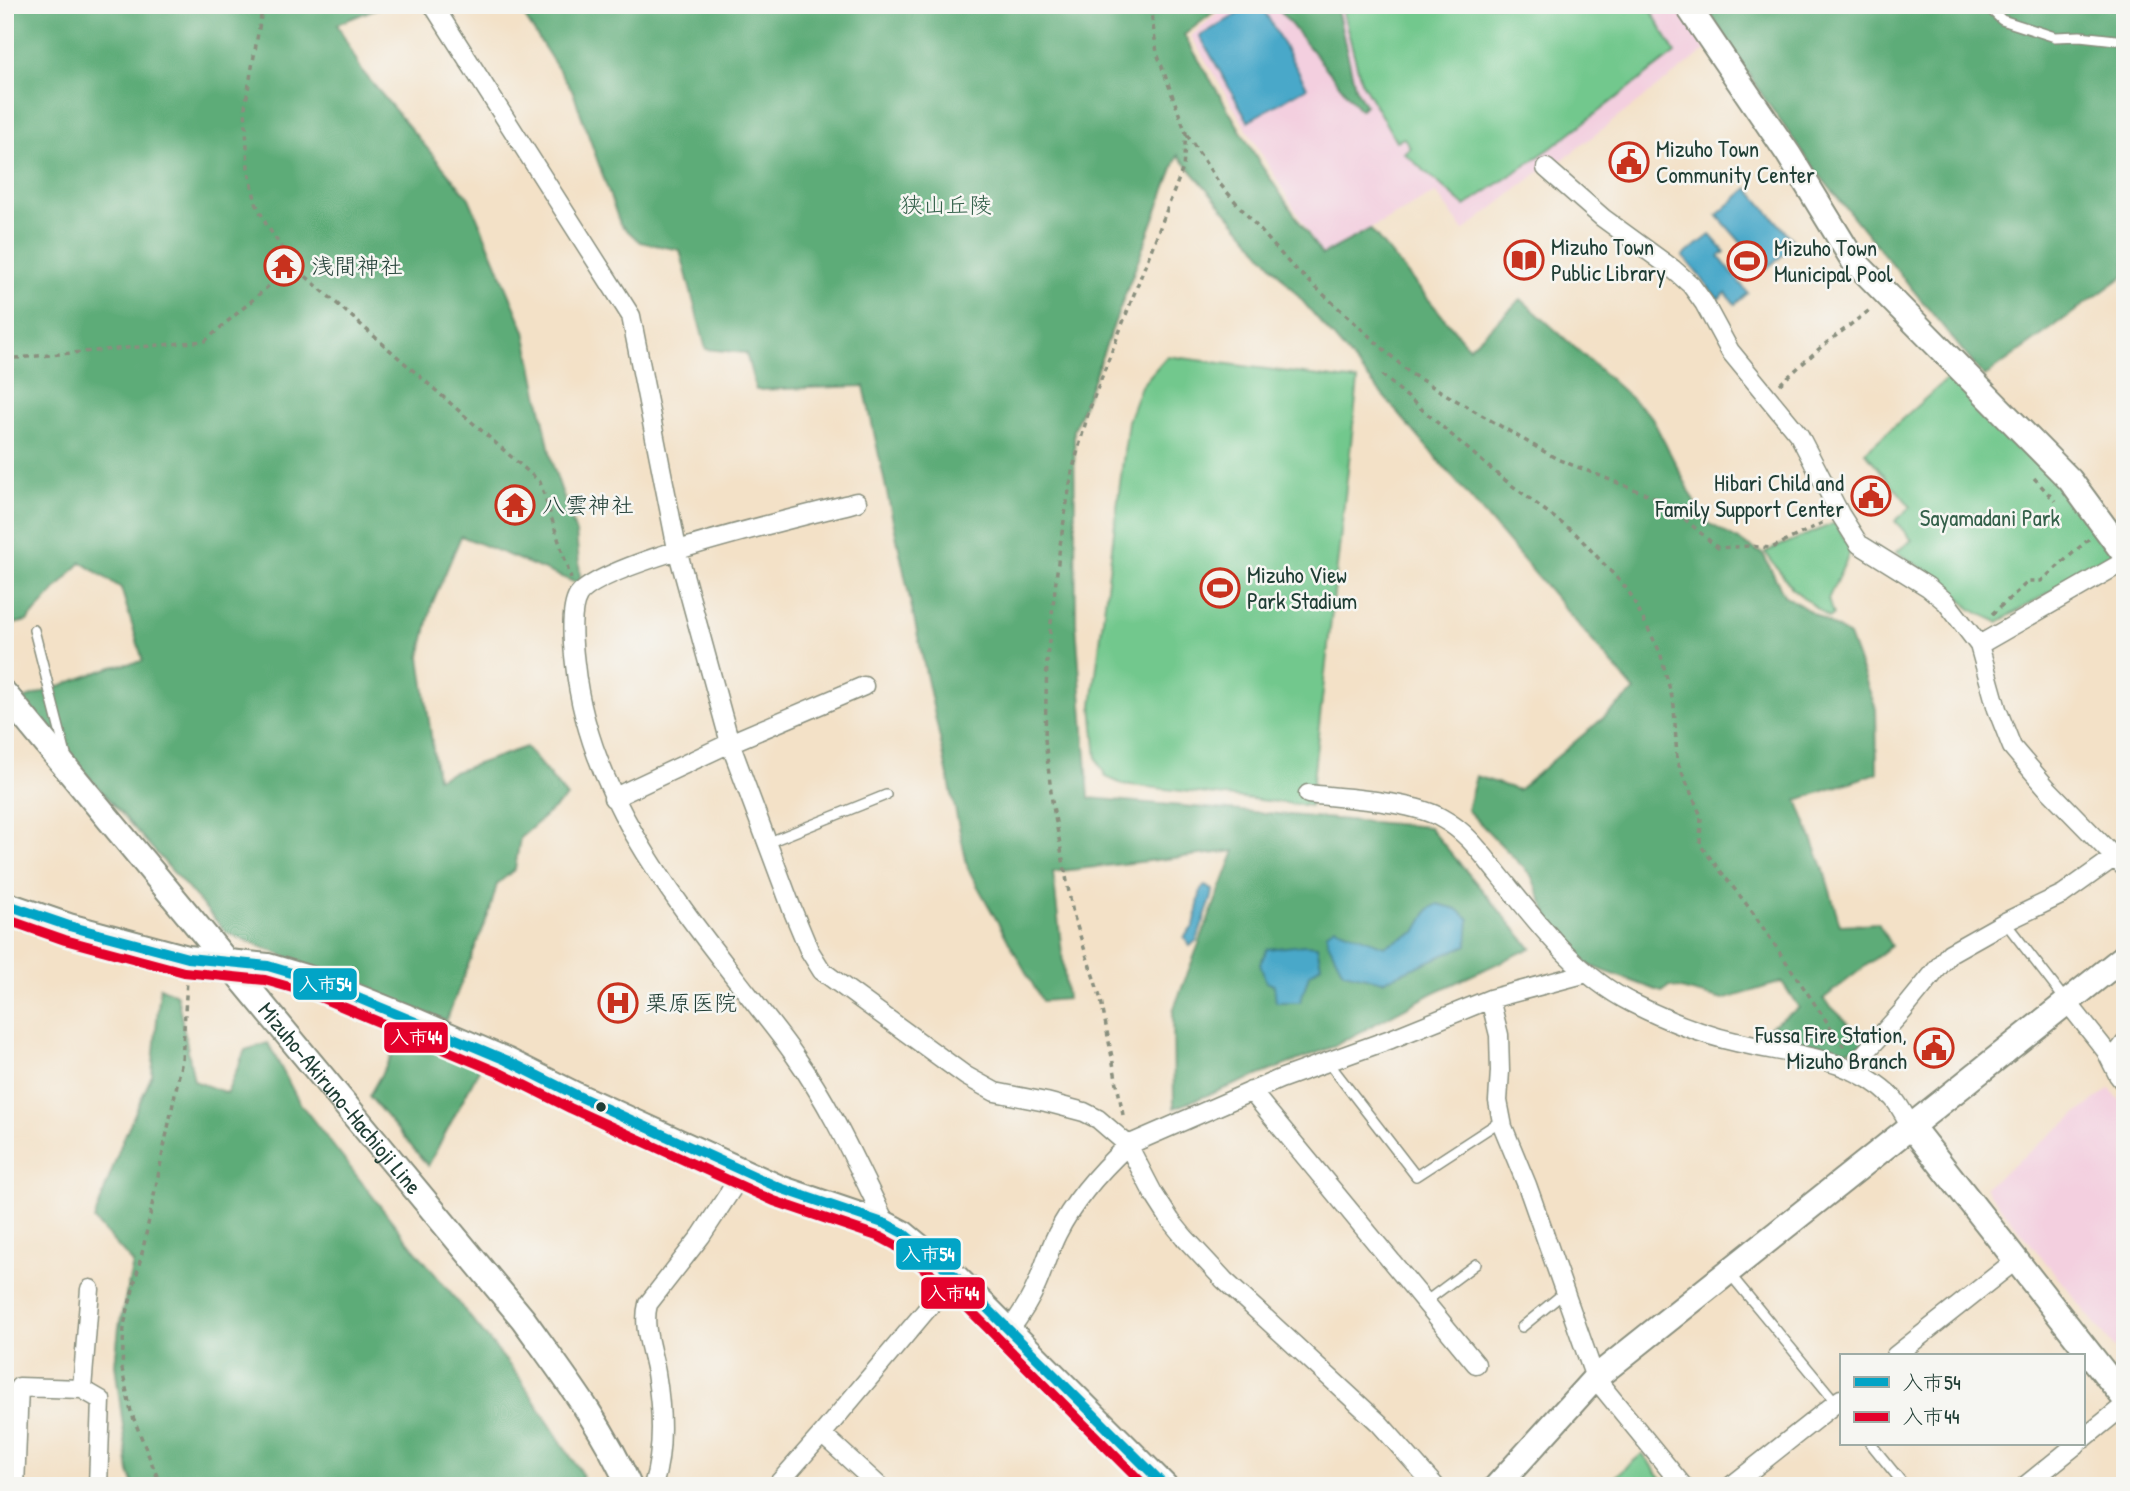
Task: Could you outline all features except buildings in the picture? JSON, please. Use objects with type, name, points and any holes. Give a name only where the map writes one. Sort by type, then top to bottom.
[{"type":"street","points":[[433,5],[631,316],[677,549],[730,743],[808,950],[822,971],[966,1076],[995,1092],[1046,1101],[1098,1119],[1128,1145],[1153,1193],[1184,1237],[1224,1280],[1379,1423],[1435,1486]]},
{"type":"street","points":[[1687,5],[1789,155],[1853,260],[2070,480],[2125,555]]},
{"type":"street","points":[[1546,168],[1603,219],[1685,279],[1704,303],[1730,351],[1799,435],[1840,514],[1859,544],[1928,587],[1946,602],[1979,645],[2011,747],[2046,787],[2120,862],[1950,953],[1865,1053],[1863,1074]]},
{"type":"street","points":[[857,502],[677,549],[592,583],[577,597],[571,633],[584,717],[613,798],[653,867],[796,1056],[837,1125],[886,1224]]},
{"type":"street","points":[[1979,645],[2125,561]]},
{"type":"street","points":[[613,798],[730,743],[864,686]]},
{"type":"street","name":"Mizuho-Akiruno-Hachioji Line","points":[[5,694],[523,1319],[595,1424],[629,1486]]},
{"type":"street","points":[[1308,794],[1419,809],[1442,818],[1466,835],[1560,949],[1587,973],[1629,1001],[1675,1022],[1733,1042],[1843,1065],[1863,1074],[1894,1100],[1910,1125],[2125,1399]]},
{"type":"street","points":[[5,904],[69,926],[188,958],[268,966],[315,980],[506,1060],[780,1188],[886,1224],[903,1233],[956,1276],[1165,1486]]},
{"type":"street","points":[[1497,1486],[1595,1378],[2125,956]]},
{"type":"street","points":[[1009,1331],[1036,1287],[1055,1238],[1069,1213],[1112,1159],[1128,1145],[1251,1091],[1490,999],[1587,973]]},
{"type":"street","points":[[1490,999],[1499,1035],[1498,1101],[1502,1119],[1595,1378],[1683,1486]]},
{"type":"street","points":[[2068,1003],[2112,1060],[2125,1084]]},
{"type":"street","points":[[2112,1060],[2125,1044]]},
{"type":"street","points":[[1251,1091],[1476,1364]]},
{"type":"street","points":[[653,1486],[661,1431],[657,1376],[645,1317],[648,1304],[701,1236],[743,1172]]},
{"type":"street","points":[[1898,1354],[2016,1260]]},
{"type":"street","points":[[776,1486],[956,1276]]},
{"type":"street","points":[[82,1389],[90,1289]]},
{"type":"street","points":[[15,1486],[19,1387],[82,1389],[101,1399],[98,1486]]},
{"type":"street","points":[[1731,1486],[1840,1403]]},
{"type":"street","points":[[2084,1438],[2125,1405]]},
{"type":"street","points":[[822,1434],[879,1486]]},
{"type":"street","points":[[2025,1486],[2075,1446]]},
{"type":"lane","points":[[1986,5],[2003,20],[2055,37],[2080,36],[2125,41]]},
{"type":"lane","points":[[34,630],[71,773]]},
{"type":"lane","points":[[767,843],[886,795]]},
{"type":"lane","points":[[2005,922],[2068,1003]]},
{"type":"lane","points":[[1328,1062],[1416,1176],[1502,1119]]},
{"type":"lane","points":[[1425,1302],[1476,1264]]},
{"type":"lane","points":[[1728,1272],[1840,1403]]},
{"type":"lane","points":[[1522,1327],[1565,1292]]},
{"type":"lane","points":[[1873,1446],[1906,1486]]},
{"type":"path","points":[[263,5],[245,107],[248,168],[256,203],[266,224],[293,265],[541,482],[577,597]]},
{"type":"path","points":[[1150,5],[1157,53],[1186,133],[1219,183],[1290,264],[1411,374],[1557,459],[1664,501],[1718,548],[1772,548],[1840,514]]},
{"type":"path","points":[[1128,1145],[1101,1000],[1073,914],[1052,801],[1045,738],[1046,658],[1072,472],[1089,410],[1183,167],[1186,133]]},
{"type":"path","points":[[5,359],[205,341],[293,265]]},
{"type":"path","points":[[1768,395],[1820,348],[1873,308]]},
{"type":"path","points":[[1382,374],[1497,474],[1576,534],[1628,590],[1660,652],[1674,705],[1677,761],[1701,816],[1700,845],[1751,910],[1863,1074]]},
{"type":"path","points":[[1988,618],[2029,581],[2041,581],[2091,538]]},
{"type":"path","points":[[161,1486],[131,1412],[122,1369],[124,1325],[182,1060],[188,958]]},
{"type":"shaded area","points":[[1226,5],[1275,5],[1360,110],[1365,105],[1355,87],[1336,5],[1675,5],[1706,50],[1562,160],[1553,161],[1464,231],[1436,193],[1322,255],[1191,36]]},
{"type":"shaded area","points":[[2110,1088],[2125,1107],[2125,1361],[1985,1187]]},
{"type":"green space","points":[[5,5],[385,5],[337,24],[362,71],[469,198],[525,331],[553,466],[576,533],[581,585],[461,536],[432,604],[420,657],[437,778],[526,747],[567,797],[520,838],[515,869],[497,884],[490,910],[446,1021],[227,933],[21,700],[112,667],[143,661],[121,588],[81,562],[27,621],[5,626]]},
{"type":"green space","name":"狭山丘陵","points":[[517,5],[1223,5],[1184,35],[1261,165],[1322,255],[1370,229],[1469,348],[1521,299],[1651,416],[1705,521],[1763,554],[1784,595],[1849,636],[1876,709],[1877,773],[1797,800],[1823,867],[1840,925],[1878,923],[1891,946],[1823,999],[1867,1041],[1834,1057],[1768,1027],[1799,1008],[1782,982],[1723,1000],[1669,986],[1662,992],[1566,957],[1531,875],[1467,810],[1476,776],[1518,790],[1635,691],[1178,155],[1074,430],[1076,624],[1089,798],[1429,827],[1531,948],[1433,993],[1332,1047],[1174,1108],[1173,1011],[1235,851],[1053,872],[1067,999],[1042,1001],[968,869],[864,386],[756,390],[746,353],[706,349],[680,250],[640,242],[620,224],[573,92]]},
{"type":"green space","points":[[1275,5],[1336,5],[1355,87],[1365,105],[1360,110]]},
{"type":"green space","points":[[1341,5],[1648,5],[1675,53],[1551,148],[1465,206],[1404,153],[1410,147],[1404,138],[1396,141],[1361,81]]},
{"type":"green space","points":[[1705,5],[2125,5],[2125,275],[1984,377],[1816,171],[1764,98]]},
{"type":"green space","name":"Mizuho View Park Stadium","points":[[1167,356],[1358,381],[1310,806],[1122,784],[1106,777],[1097,759],[1092,705],[1128,421],[1141,386]]},
{"type":"green space","name":"Sayamadani Park","points":[[1955,372],[2066,483],[2116,554],[1998,622],[1970,609],[1952,587],[1896,552],[1912,540],[1895,521],[1911,507],[1865,452]]},
{"type":"green space","points":[[1835,523],[1851,550],[1828,599],[1833,615],[1829,618],[1793,589],[1765,552]]},
{"type":"green space","points":[[160,987],[177,995],[194,1081],[227,1093],[245,1050],[268,1043],[299,1102],[519,1377],[583,1476],[576,1486],[134,1486],[129,1472],[115,1364],[119,1327],[133,1263],[94,1220],[122,1142],[152,1075]]},
{"type":"green space","points":[[409,1025],[483,1062],[428,1166],[369,1096]]},
{"type":"green space","points":[[1642,1454],[1668,1486],[1604,1486]]},
{"type":"water","points":[[1253,5],[1261,5],[1307,87],[1248,121],[1200,36]]},
{"type":"water","points":[[1748,188],[1796,244],[1765,270],[1717,215]]},
{"type":"water","points":[[1710,235],[1725,252],[1719,257],[1748,293],[1735,304],[1726,293],[1718,299],[1683,256]]},
{"type":"water","points":[[1205,886],[1213,890],[1212,897],[1197,940],[1190,946],[1184,937],[1194,926],[1201,889]]},
{"type":"water","points":[[1438,904],[1457,909],[1469,919],[1467,945],[1383,981],[1343,972],[1326,933],[1335,927],[1384,946],[1416,932],[1429,909]]},
{"type":"water","points":[[1317,946],[1321,965],[1309,975],[1300,1002],[1276,1002],[1274,985],[1266,982],[1260,964],[1267,949]]},
{"type":"transit line","name":"入市54","points":[[5,904],[69,926],[188,958],[268,966],[315,980],[506,1060],[780,1188],[886,1224],[903,1233],[955,1276],[1165,1486]]},
{"type":"transit line","name":"入市44","points":[[5,919],[65,940],[184,972],[265,980],[310,993],[500,1073],[774,1201],[880,1237],[895,1245],[946,1286],[1145,1486]]},
{"type":"place","name":"Mizuho Town Community Center","points":[[1629,162]]},
{"type":"place","name":"Mizuho Town Public Library","points":[[1524,260]]},
{"type":"place","name":"Mizuho Town Municipal Pool","points":[[1747,261]]},
{"type":"place","name":"浅間神社","points":[[284,266]]},
{"type":"place","name":"Hibari Child and Family Support Center","points":[[1871,496]]},
{"type":"place","name":"八雲神社","points":[[515,505]]},
{"type":"place","name":"Mizuho View Park Stadium","points":[[1220,588]]},
{"type":"place","name":"栗原医院","points":[[618,1003]]},
{"type":"place","name":"Fussa Fire Station, Mizuho Branch","points":[[1934,1048]]}]
